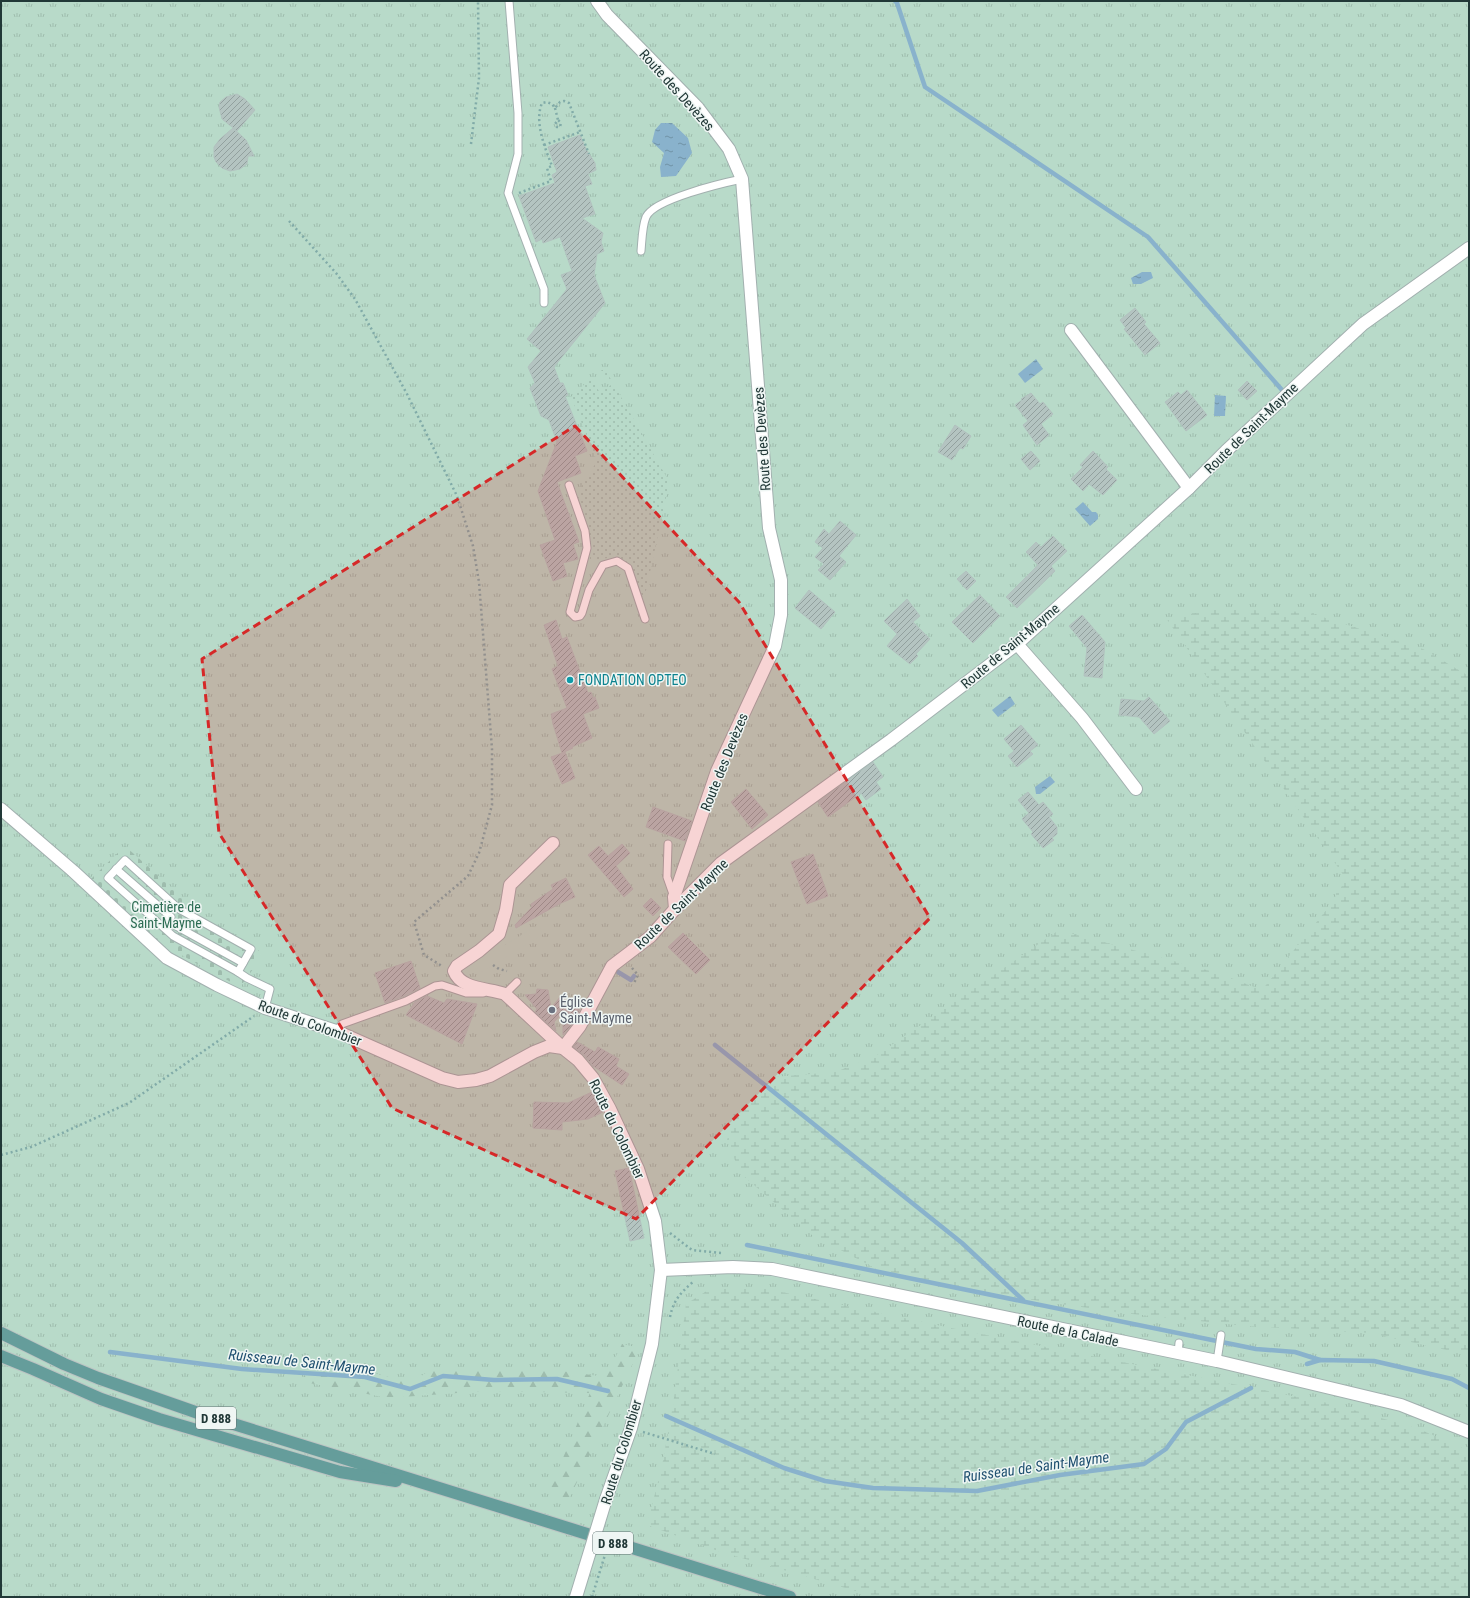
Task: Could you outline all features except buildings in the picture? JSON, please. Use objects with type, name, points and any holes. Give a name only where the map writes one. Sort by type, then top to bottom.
[{"type":"main road","name":"D 888","points":[[1,1333],[64,1364],[98,1378],[201,1414],[790,1597]]},
{"type":"main road","name":"D 888","points":[[1,1348],[33,1369],[101,1399],[159,1419],[340,1472],[437,1488]]},
{"type":"main road","points":[[1,1356],[33,1369]]},
{"type":"street","name":"Route des Devèzes","points":[[597,1],[607,15],[698,108],[729,149],[742,179],[769,528],[781,580],[781,615],[775,646],[717,771],[674,903]]},
{"type":"street","name":"Route de Saint-Mayme","points":[[563,1048],[580,1026],[596,987],[612,966],[650,937],[674,903],[721,863],[891,740],[1017,644],[1189,488],[1226,451],[1363,324],[1469,248]]},
{"type":"street","points":[[1070,330],[1189,488]]},
{"type":"street","points":[[1017,644],[1082,718],[1136,789]]},
{"type":"street","name":"Route du Colombier","points":[[1,809],[73,871],[167,958],[217,985],[265,1008],[336,1031],[442,1078],[458,1082],[476,1080],[490,1076],[534,1052],[549,1046],[563,1048],[578,1060],[594,1078],[638,1169],[655,1221],[661,1270],[652,1344],[631,1428],[606,1499],[576,1597]]},
{"type":"street","points":[[553,844],[510,885],[506,910],[499,934],[479,951],[457,966],[454,971],[456,976],[461,981],[487,991],[496,990],[505,994],[563,1048]]},
{"type":"street","name":"Route de la Calade","points":[[661,1270],[733,1267],[772,1270],[1178,1348],[1217,1361],[1402,1405],[1469,1432]]},
{"type":"lane","points":[[509,1],[518,113],[518,154],[508,193],[544,289],[544,303]]},
{"type":"lane","points":[[641,251],[646,216],[662,203],[713,186],[742,179]]},
{"type":"lane","points":[[569,485],[585,531],[587,548],[570,612],[575,617],[580,616],[589,590],[602,565],[617,561],[628,568],[645,619]]},
{"type":"lane","points":[[668,844],[667,877],[674,903]]},
{"type":"lane","points":[[238,972],[251,949],[179,909],[125,860],[108,878],[167,922],[243,963]]},
{"type":"lane","points":[[116,870],[167,922],[173,936],[247,978],[270,989],[265,1008]]},
{"type":"lane","points":[[167,922],[179,909]]},
{"type":"lane","points":[[505,994],[517,982]]},
{"type":"lane","points":[[336,1031],[342,1024],[406,1001],[435,986],[442,985],[466,993],[485,993],[487,991]]},
{"type":"lane","points":[[1217,1361],[1221,1335]]},
{"type":"path","points":[[471,144],[479,78],[478,1]]},
{"type":"path","points":[[555,108],[560,102],[564,101],[569,103],[589,154]]},
{"type":"path","points":[[510,197],[551,181],[547,168],[552,166],[544,145],[540,124],[539,109],[542,103],[546,102],[552,104],[555,108],[558,120]]},
{"type":"path","points":[[544,145],[580,132]]},
{"type":"path","points":[[289,221],[336,273],[355,299],[407,394],[457,496],[473,546],[480,597],[492,750],[492,805],[479,853],[468,876],[414,922],[424,955],[438,965],[454,971]]},
{"type":"path","points":[[493,965],[499,969],[507,971]]},
{"type":"path","points":[[631,967],[638,975],[634,983]]},
{"type":"path","points":[[1,1155],[31,1147],[129,1103],[265,1008]]},
{"type":"path","points":[[655,1221],[692,1250]]},
{"type":"path","points":[[631,1428],[714,1454]]},
{"type":"path","points":[[592,1597],[614,1524]]},
{"type":"highlighted area","points":[[575,426],[739,602],[930,918],[636,1219],[392,1108],[219,833],[202,659]]},
{"type":"green space","points":[[1,1],[1469,1],[1469,1597],[1,1597]]},
{"type":"green space","points":[[601,370],[605,370],[612,381],[667,478],[667,493],[644,600],[629,563],[617,557],[590,560],[589,528],[577,494],[597,461],[571,397],[591,378],[600,393],[611,385]]},
{"type":"green space","points":[[1220,609],[1307,612],[1423,649],[1469,676],[1469,1355],[1370,1333],[1246,1326],[1122,1313],[1005,1296],[886,1274],[812,1235],[740,1173],[727,1140],[735,1114],[774,1077],[835,1072],[874,1057],[1059,930],[1218,973],[1262,990],[1331,904],[1346,879],[1166,618]]},
{"type":"green space","name":"Cimetière de Saint-Mayme","points":[[125,846],[201,914],[264,954],[240,987],[163,945],[91,879]]},
{"type":"green space","points":[[538,925],[543,934],[482,972],[471,965]]},
{"type":"green space","points":[[713,1287],[763,1288],[951,1328],[1333,1404],[1419,1429],[1469,1451],[1469,1597],[876,1597],[718,1551],[647,1525],[662,1466],[673,1405],[686,1304]]},
{"type":"green space","points":[[622,1344],[640,1348],[569,1499],[548,1494],[590,1393],[485,1391],[388,1398],[304,1382],[304,1366],[351,1367],[411,1383],[430,1370],[485,1368],[555,1370],[606,1377]]},
{"type":"water","points":[[661,123],[672,123],[688,138],[692,153],[676,176],[661,177],[660,167],[664,153],[652,142],[655,130]]},
{"type":"water","points":[[1142,272],[1151,272],[1153,278],[1141,284],[1133,284],[1131,278]]},
{"type":"water","points":[[1036,359],[1043,369],[1025,383],[1018,374]]},
{"type":"water","points":[[1215,395],[1226,396],[1225,416],[1214,416]]},
{"type":"water","points":[[1083,502],[1092,512],[1096,512],[1098,515],[1098,519],[1090,526],[1075,509]]},
{"type":"water","points":[[1010,696],[1015,704],[998,717],[992,710]]},
{"type":"water","points":[[1050,776],[1055,782],[1040,794],[1036,794],[1035,787]]},
{"type":"waterway","points":[[895,1],[897,3],[925,87],[1148,237],[1282,390]]},
{"type":"waterway","points":[[618,972],[631,980],[634,976]]},
{"type":"waterway","points":[[715,1045],[962,1243],[1023,1300]]},
{"type":"waterway","points":[[747,1245],[1256,1349],[1295,1352],[1320,1360]]},
{"type":"waterway","name":"Ruisseau de Saint-Mayme","points":[[110,1352],[242,1369],[365,1377],[410,1389],[443,1376],[494,1380],[557,1379],[608,1391]]},
{"type":"waterway","name":"Ruisseau de Saint-Mayme","points":[[1307,1364],[1320,1360],[1374,1361],[1452,1379],[1469,1388]]},
{"type":"waterway","name":"Ruisseau de Saint-Mayme","points":[[666,1416],[784,1468],[825,1481],[873,1488],[977,1491],[1060,1475],[1144,1464],[1166,1449],[1186,1422],[1251,1388]]},
{"type":"place","name":"FONDATION OPTEO","points":[[570,680]]},
{"type":"place","name":"Église Saint-Mayme","points":[[552,1010]]}]
